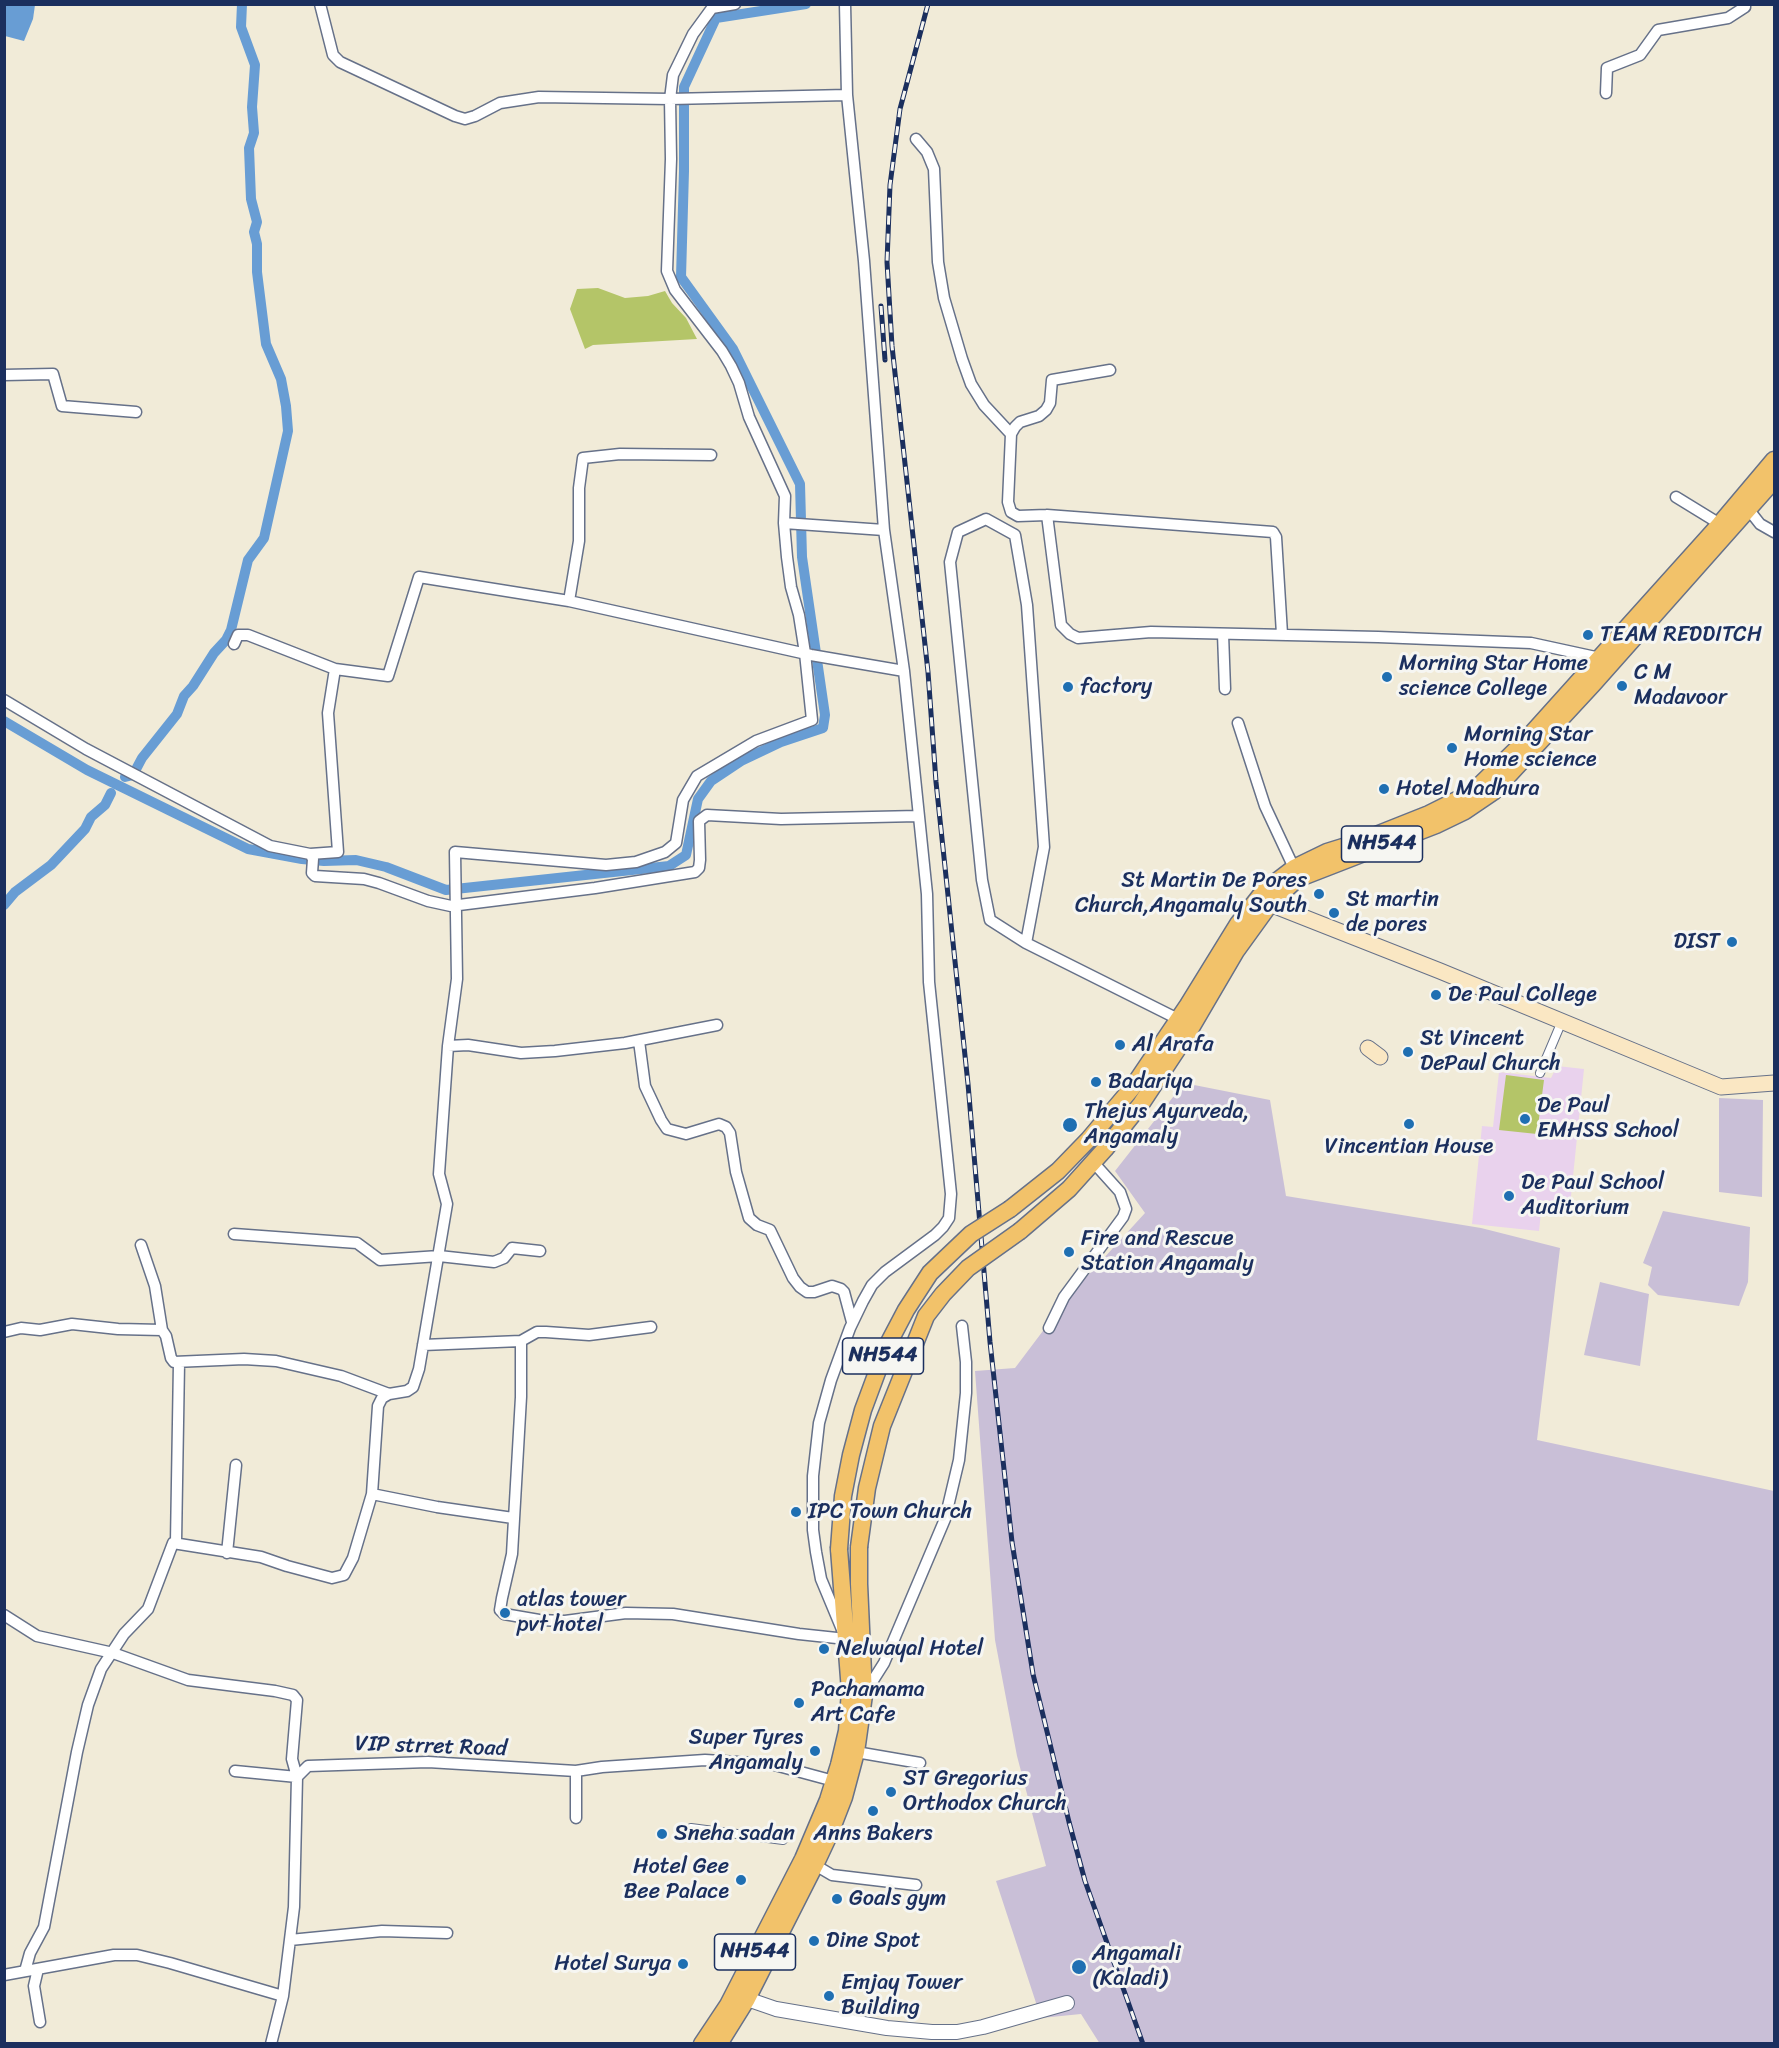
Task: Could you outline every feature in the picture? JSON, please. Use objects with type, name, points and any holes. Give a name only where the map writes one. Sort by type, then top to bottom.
[{"type":"highway","name":"NH544","points":[[719,2043],[747,1999],[809,1862],[834,1781],[847,1731],[850,1691],[839,1549],[843,1496],[850,1455],[863,1410],[891,1339],[906,1310],[930,1273],[971,1234],[1010,1209],[1058,1171],[1089,1139],[1132,1088],[1238,924],[1267,898],[1294,868],[1328,852],[1429,814],[1459,799],[1481,784],[1506,761],[1600,658],[1720,524],[1774,459]]},
{"type":"highway","name":"NH544","points":[[702,2043],[728,2005],[844,1797],[856,1752],[864,1695],[859,1548],[867,1488],[882,1426],[926,1316],[968,1268],[1020,1231],[1069,1189],[1106,1149],[1151,1090],[1267,898],[1297,879],[1436,825],[1465,811],[1493,792],[1774,480]]},
{"type":"highway","points":[[1058,1171],[1069,1189]]},
{"type":"main road","points":[[1267,898],[1721,1086],[1774,1083]]},
{"type":"street","points":[[320,4],[333,56],[340,62],[455,117],[465,119],[476,116],[500,103],[539,97],[670,99],[847,95]]},
{"type":"street","points":[[176,1542],[261,1557],[332,1578],[344,1575],[353,1558],[372,1494],[378,1406],[382,1398],[389,1394],[407,1391],[413,1387],[419,1369],[447,1204],[439,1174],[448,1046],[457,979],[454,852],[606,865],[636,862],[670,849],[676,843],[683,800],[697,776],[756,741],[812,720],[808,654],[791,587],[784,523],[785,495],[749,417],[739,383],[722,351],[683,301],[666,271],[671,159],[670,99],[673,75],[693,34],[712,8],[735,4]]},
{"type":"street","points":[[845,4],[847,95],[864,261],[884,530],[904,671],[927,894],[929,982],[951,1194],[949,1218],[935,1235],[885,1272],[872,1285],[852,1322],[831,1380],[819,1423],[813,1476],[813,1530],[817,1565],[832,1609],[846,1639]]},
{"type":"street","points":[[1606,93],[1607,68],[1640,55],[1658,30],[1728,18],[1745,7],[1745,4]]},
{"type":"street","points":[[916,139],[927,152],[934,169],[938,262],[944,298],[962,359],[971,384],[984,405],[1011,434]]},
{"type":"street","points":[[1110,370],[1052,380],[1050,403],[1046,410],[1039,416],[1020,422],[1011,434],[1008,502],[1011,512],[1018,516],[1047,516],[1273,532],[1276,537],[1282,634]]},
{"type":"street","points":[[4,375],[53,374],[62,406],[136,412]]},
{"type":"street","points":[[569,600],[579,541],[579,488],[583,458],[620,454],[711,455]]},
{"type":"street","points":[[1676,497],[1720,524]]},
{"type":"street","points":[[1749,510],[1760,524],[1774,532]]},
{"type":"street","points":[[1047,516],[1061,625],[1078,638],[1150,632],[1282,634],[1531,643],[1600,658]]},
{"type":"street","points":[[1026,944],[1044,847],[1027,605],[1015,535],[987,519],[958,532],[950,562],[982,880],[990,920],[1026,944],[1178,1020]]},
{"type":"street","points":[[784,523],[884,530]]},
{"type":"street","points":[[234,644],[238,635],[248,634],[335,669],[388,676],[419,577],[569,600],[808,654],[904,671]]},
{"type":"street","points":[[1223,634],[1225,689]]},
{"type":"street","points":[[4,700],[139,778],[270,846],[312,860],[338,852],[328,713],[335,669]]},
{"type":"street","points":[[1238,723],[1265,806],[1294,868]]},
{"type":"street","points":[[312,860],[315,876],[364,879],[446,906],[596,888],[694,872],[699,868],[700,860],[699,821],[707,815],[781,819],[918,816]]},
{"type":"street","points":[[1540,1073],[1562,1021]]},
{"type":"street","points":[[448,1046],[468,1045],[520,1053],[555,1051],[639,1041],[717,1025]]},
{"type":"street","points":[[639,1041],[645,1086],[667,1129],[686,1134],[718,1124],[726,1127],[730,1133],[736,1172],[749,1218],[757,1225],[770,1230],[793,1278],[800,1287],[807,1292],[814,1292],[832,1286],[844,1292],[852,1322]]},
{"type":"street","points":[[1049,1328],[1064,1297],[1123,1217],[1126,1209],[1120,1192],[1093,1162]]},
{"type":"street","points":[[234,1234],[357,1244],[380,1260],[439,1256],[494,1262],[504,1258],[512,1248],[540,1251]]},
{"type":"street","points":[[141,1245],[155,1286],[162,1330],[174,1362],[244,1359],[276,1361],[340,1376],[389,1394]]},
{"type":"street","points":[[4,1332],[21,1328],[40,1330],[72,1324],[118,1329],[162,1330]]},
{"type":"street","points":[[864,1695],[884,1663],[945,1519],[959,1460],[966,1393],[966,1362],[962,1326]]},
{"type":"street","points":[[423,1345],[521,1341],[537,1332],[589,1335],[651,1327]]},
{"type":"street","points":[[521,1341],[521,1397],[511,1565],[500,1610],[504,1614],[509,1617],[565,1621],[626,1613],[674,1614],[778,1631],[846,1639]]},
{"type":"street","points":[[25,1971],[30,1953],[45,1927],[77,1752],[88,1705],[101,1669],[124,1634],[148,1609],[173,1543],[176,1542],[179,1363]]},
{"type":"street","points":[[228,1552],[236,1465]]},
{"type":"street","points":[[372,1494],[437,1507],[513,1518]]},
{"type":"street","points":[[4,1615],[37,1636],[113,1653],[188,1680],[275,1691],[293,1695],[297,1700],[292,1760],[297,1777],[294,1907],[283,1996],[271,2043]]},
{"type":"street","points":[[856,1752],[920,1763]]},
{"type":"street","name":"VIP strret Road","points":[[297,1777],[308,1766],[417,1762],[576,1771],[705,1760],[771,1764],[834,1781]]},
{"type":"street","points":[[234,1771],[297,1777]]},
{"type":"street","points":[[576,1771],[576,1818]]},
{"type":"street","points":[[691,1828],[783,1840]]},
{"type":"street","points":[[809,1862],[832,1875],[916,1885]]},
{"type":"street","points":[[290,1940],[382,1931],[447,1933]]},
{"type":"street","points":[[4,1975],[114,1955],[137,1955],[170,1962],[283,1996]]},
{"type":"street","points":[[38,1969],[34,1986],[40,2022]]},
{"type":"street","points":[[747,1999],[776,2009],[887,2028],[932,2032],[957,2032],[983,2027],[1067,2003]]},
{"type":"shaded area","points":[[1557,1066],[1584,1069],[1570,1206],[1542,1203],[1539,1231],[1472,1224],[1482,1126],[1493,1127],[1499,1072],[1551,1078]]},
{"type":"shaded area","points":[[1184,1083],[1270,1100],[1286,1196],[1481,1228],[1560,1248],[1537,1440],[1774,1491],[1774,2043],[1100,2044],[1081,2014],[1041,2018],[996,1881],[1046,1866],[1017,1756],[995,1640],[975,1371],[1015,1368],[1070,1295],[1145,1213],[1115,1171]]},
{"type":"shaded area","points":[[1719,1098],[1763,1100],[1762,1197],[1719,1192]]},
{"type":"shaded area","points":[[1663,1211],[1750,1227],[1748,1282],[1739,1306],[1658,1295],[1648,1285],[1652,1267],[1643,1263]]},
{"type":"shaded area","points":[[1600,1282],[1649,1294],[1640,1366],[1584,1355]]},
{"type":"green space","points":[[598,288],[625,298],[648,296],[665,291],[672,303],[686,318],[697,339],[593,345],[585,349],[570,309],[577,289]]},
{"type":"green space","points":[[1506,1075],[1544,1080],[1537,1134],[1499,1130]]},
{"type":"water","points":[[4,5],[35,5],[33,19],[24,41],[5,36]]},
{"type":"waterway","points":[[125,777],[133,775],[142,758],[177,714],[184,696],[231,630],[248,560],[264,538],[288,431],[281,379],[266,344],[257,272],[257,244],[254,232],[257,222],[251,199],[249,148],[254,133],[252,107],[255,65],[241,27],[242,4]]},
{"type":"waterway","points":[[4,721],[87,770],[248,849],[302,859],[356,860],[386,867],[446,890],[669,866],[686,855],[698,799],[711,781],[741,761],[781,742],[823,728],[825,715],[802,557],[800,484],[733,349],[681,277],[684,87],[716,18],[806,4]]},
{"type":"waterway","points":[[4,905],[15,892],[51,865],[85,829],[91,817],[105,805],[111,793]]},
{"type":"railway","points":[[928,4],[900,109],[890,185],[887,262],[892,346],[928,672],[936,782],[968,1084],[990,1342],[1012,1542],[1033,1674],[1085,1881],[1143,2044]]},
{"type":"railway","points":[[881,306],[885,360]]},
{"type":"place","name":"TEAM REDDITCH","points":[[1588,635]]},
{"type":"place","name":"Morning Star Home science College","points":[[1387,677]]},
{"type":"place","name":"C M Madavoor","points":[[1622,686]]},
{"type":"place","name":"factory","points":[[1068,687]]},
{"type":"place","name":"Morning Star Home science","points":[[1452,748]]},
{"type":"place","name":"Hotel Madhura","points":[[1384,789]]},
{"type":"place","name":"St Martin De Pores Church,Angamaly South","points":[[1319,894]]},
{"type":"place","name":"St martin de pores","points":[[1334,913]]},
{"type":"place","name":"DIST","points":[[1732,942]]},
{"type":"place","name":"De Paul College","points":[[1436,995]]},
{"type":"place","name":"Al Arafa","points":[[1120,1045]]},
{"type":"place","name":"St Vincent DePaul Church","points":[[1408,1052]]},
{"type":"place","name":"Badariya","points":[[1096,1082]]},
{"type":"place","name":"De Paul EMHSS School","points":[[1525,1119]]},
{"type":"place","name":"Vincentian House","points":[[1409,1124]]},
{"type":"place","name":"Thejus Ayurveda, Angamaly","points":[[1070,1125]]},
{"type":"place","name":"De Paul School Auditorium","points":[[1509,1196]]},
{"type":"place","name":"Fire and Rescue Station Angamaly","points":[[1069,1252]]},
{"type":"place","name":"IPC Town Church","points":[[796,1512]]},
{"type":"place","name":"atlas tower pvt hotel","points":[[505,1613]]},
{"type":"place","name":"Nelwayal Hotel","points":[[824,1649]]},
{"type":"place","name":"Pachamama Art Cafe","points":[[799,1703]]},
{"type":"place","name":"Super Tyres Angamaly","points":[[815,1751]]},
{"type":"place","name":"ST Gregorius Orthodox Church","points":[[891,1792]]},
{"type":"place","name":"Anns Bakers","points":[[873,1811]]},
{"type":"place","name":"Sneha sadan","points":[[662,1834]]},
{"type":"place","name":"Hotel Gee Bee Palace","points":[[741,1880]]},
{"type":"place","name":"Goals gym","points":[[837,1899]]},
{"type":"place","name":"Dine Spot","points":[[814,1941]]},
{"type":"place","name":"Hotel Surya","points":[[683,1964]]},
{"type":"place","name":"Angamali (Kaladi)","points":[[1079,1967]]},
{"type":"place","name":"Emjay Tower Building","points":[[829,1996]]}]
